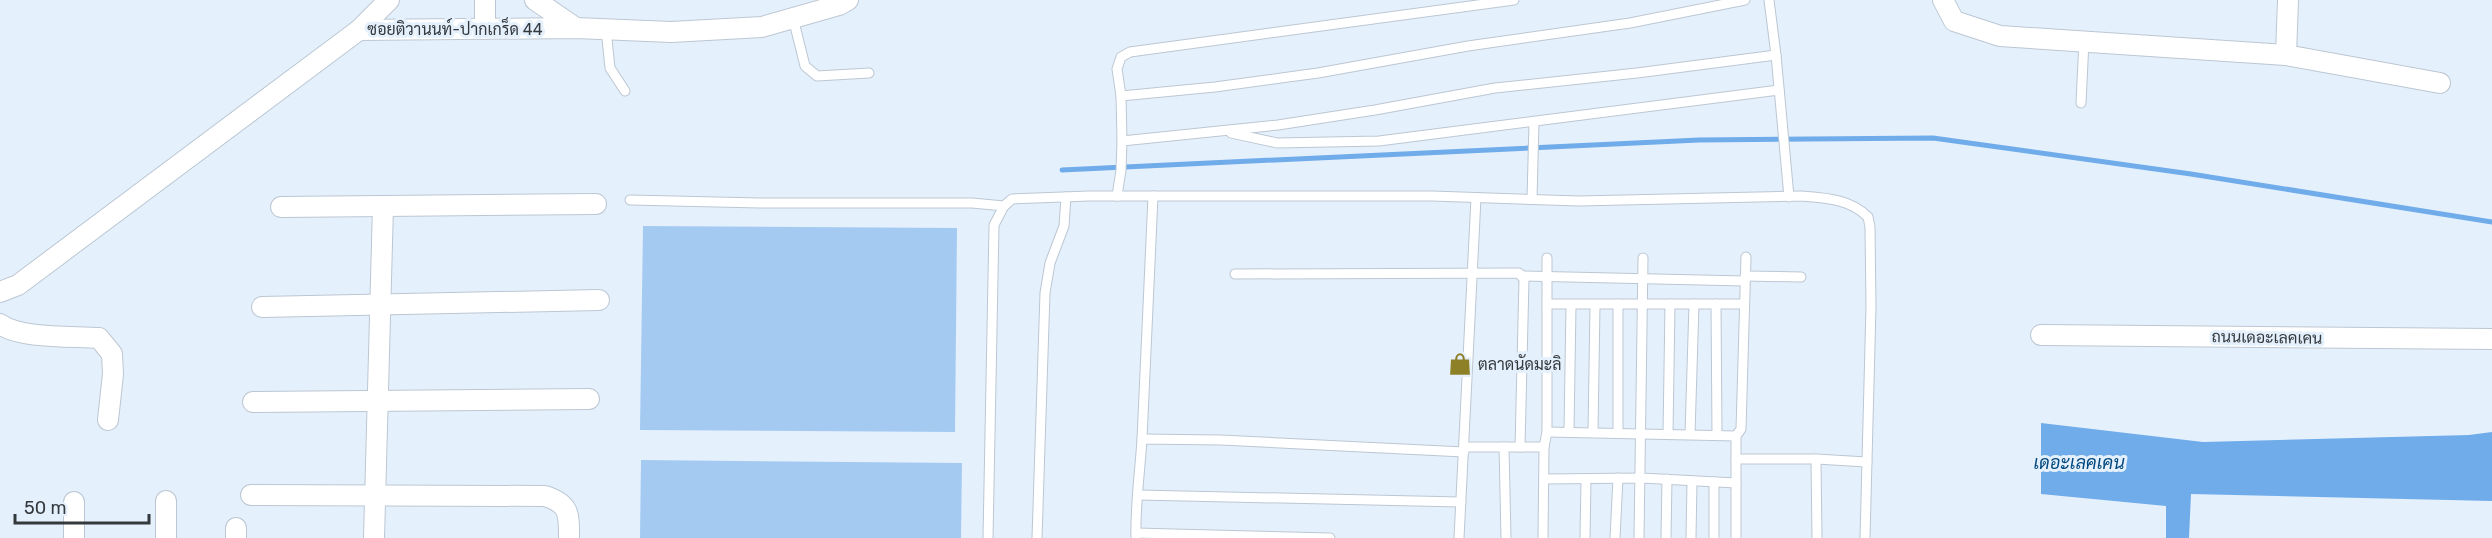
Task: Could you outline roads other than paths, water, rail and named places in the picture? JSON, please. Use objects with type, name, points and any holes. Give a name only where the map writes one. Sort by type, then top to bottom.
[{"type":"street","points":[[359,30],[389,0]]},
{"type":"street","points":[[485,0],[485,29]]},
{"type":"street","points":[[535,0],[576,28]]},
{"type":"street","name":"ซอยติวานนท์-ปากเกร็ด 44","points":[[0,292],[18,285],[359,30],[576,28],[671,32],[762,27],[848,0]]},
{"type":"street","points":[[1943,0],[1954,21],[2000,36],[2286,55],[2440,83]]},
{"type":"street","points":[[2286,55],[2288,0]]},
{"type":"street","points":[[280,207],[596,204]]},
{"type":"street","points":[[374,538],[383,206]]},
{"type":"street","points":[[262,307],[599,300]]},
{"type":"street","points":[[0,324],[6,328],[23,332],[99,338],[112,354],[113,374],[108,420]]},
{"type":"street","name":"ถนนเดอะเลคเคน","points":[[2041,335],[2492,339]]},
{"type":"street","points":[[253,402],[589,399]]},
{"type":"street","points":[[251,495],[544,496],[556,499],[566,508],[569,516],[569,538]]},
{"type":"street","points":[[165,538],[166,501]]},
{"type":"street","points":[[74,502],[74,538]]},
{"type":"lane","points":[[1117,196],[1122,141],[1117,69],[1121,57],[1130,52],[1514,0]]},
{"type":"lane","points":[[1120,96],[1215,87],[1318,73],[1468,46],[1630,23],[1745,0]]},
{"type":"lane","points":[[1768,0],[1776,55],[1789,197]]},
{"type":"lane","points":[[793,18],[805,66],[817,76],[869,73]]},
{"type":"lane","points":[[606,29],[610,68],[625,91]]},
{"type":"lane","points":[[2081,103],[2084,41]]},
{"type":"lane","points":[[1122,141],[1224,131],[1374,110],[1495,88],[1776,55]]},
{"type":"lane","points":[[1224,131],[1277,143],[1379,141],[1779,90]]},
{"type":"lane","points":[[1532,199],[1533,122]]},
{"type":"lane","points":[[988,538],[993,234],[997,218],[1004,206],[1012,200],[1117,196],[1532,199],[1789,197],[1836,199],[1860,209],[1868,217],[1871,306],[1865,538]]},
{"type":"lane","points":[[1153,196],[1139,495],[1135,516],[1136,535],[1330,538]]},
{"type":"lane","points":[[1037,538],[1045,293],[1050,263],[1064,226],[1066,197]]},
{"type":"lane","points":[[1459,538],[1476,198]]},
{"type":"lane","points":[[630,200],[760,203],[972,203],[1004,206]]},
{"type":"lane","points":[[1736,538],[1736,436],[1741,429],[1746,257]]},
{"type":"lane","points":[[1544,538],[1544,447],[1547,432],[1547,258]]},
{"type":"lane","points":[[1639,538],[1644,258]]},
{"type":"lane","points":[[1235,274],[1519,273],[1524,279],[1520,447]]},
{"type":"lane","points":[[1521,276],[1801,278]]},
{"type":"lane","points":[[1547,304],[1744,304]]},
{"type":"lane","points":[[1618,304],[1618,432]]},
{"type":"lane","points":[[1668,434],[1670,304]]},
{"type":"lane","points":[[1690,434],[1695,304]]},
{"type":"lane","points":[[1716,304],[1717,435]]},
{"type":"lane","points":[[1569,431],[1571,305]]},
{"type":"lane","points":[[1593,432],[1595,305]]},
{"type":"lane","points":[[1547,432],[1736,436]]},
{"type":"lane","points":[[1142,439],[1464,449],[1544,447]]},
{"type":"lane","points":[[1504,447],[1506,538]]},
{"type":"lane","points":[[1736,459],[1816,459],[1867,462]]},
{"type":"lane","points":[[1816,459],[1817,538]]},
{"type":"lane","points":[[1616,538],[1618,478]]},
{"type":"lane","points":[[1544,479],[1641,478],[1736,483]]},
{"type":"lane","points":[[1585,538],[1586,479]]},
{"type":"lane","points":[[1666,538],[1667,479]]},
{"type":"lane","points":[[1691,538],[1692,480]]},
{"type":"lane","points":[[1714,482],[1714,538]]},
{"type":"lane","points":[[1139,495],[1461,502]]},
{"type":"water","name":"เดอะเลคเคน","points":[[2041,423],[2203,442],[2469,435],[2492,432],[2492,501],[2191,494],[2189,538],[2166,538],[2166,506],[2041,494]]},
{"type":"waterway","points":[[1062,170],[1699,140],[1933,138],[2191,174],[2492,222]]},
{"type":"place","name":"ตลาดนัดมะลิ","points":[[1460,364]]}]
